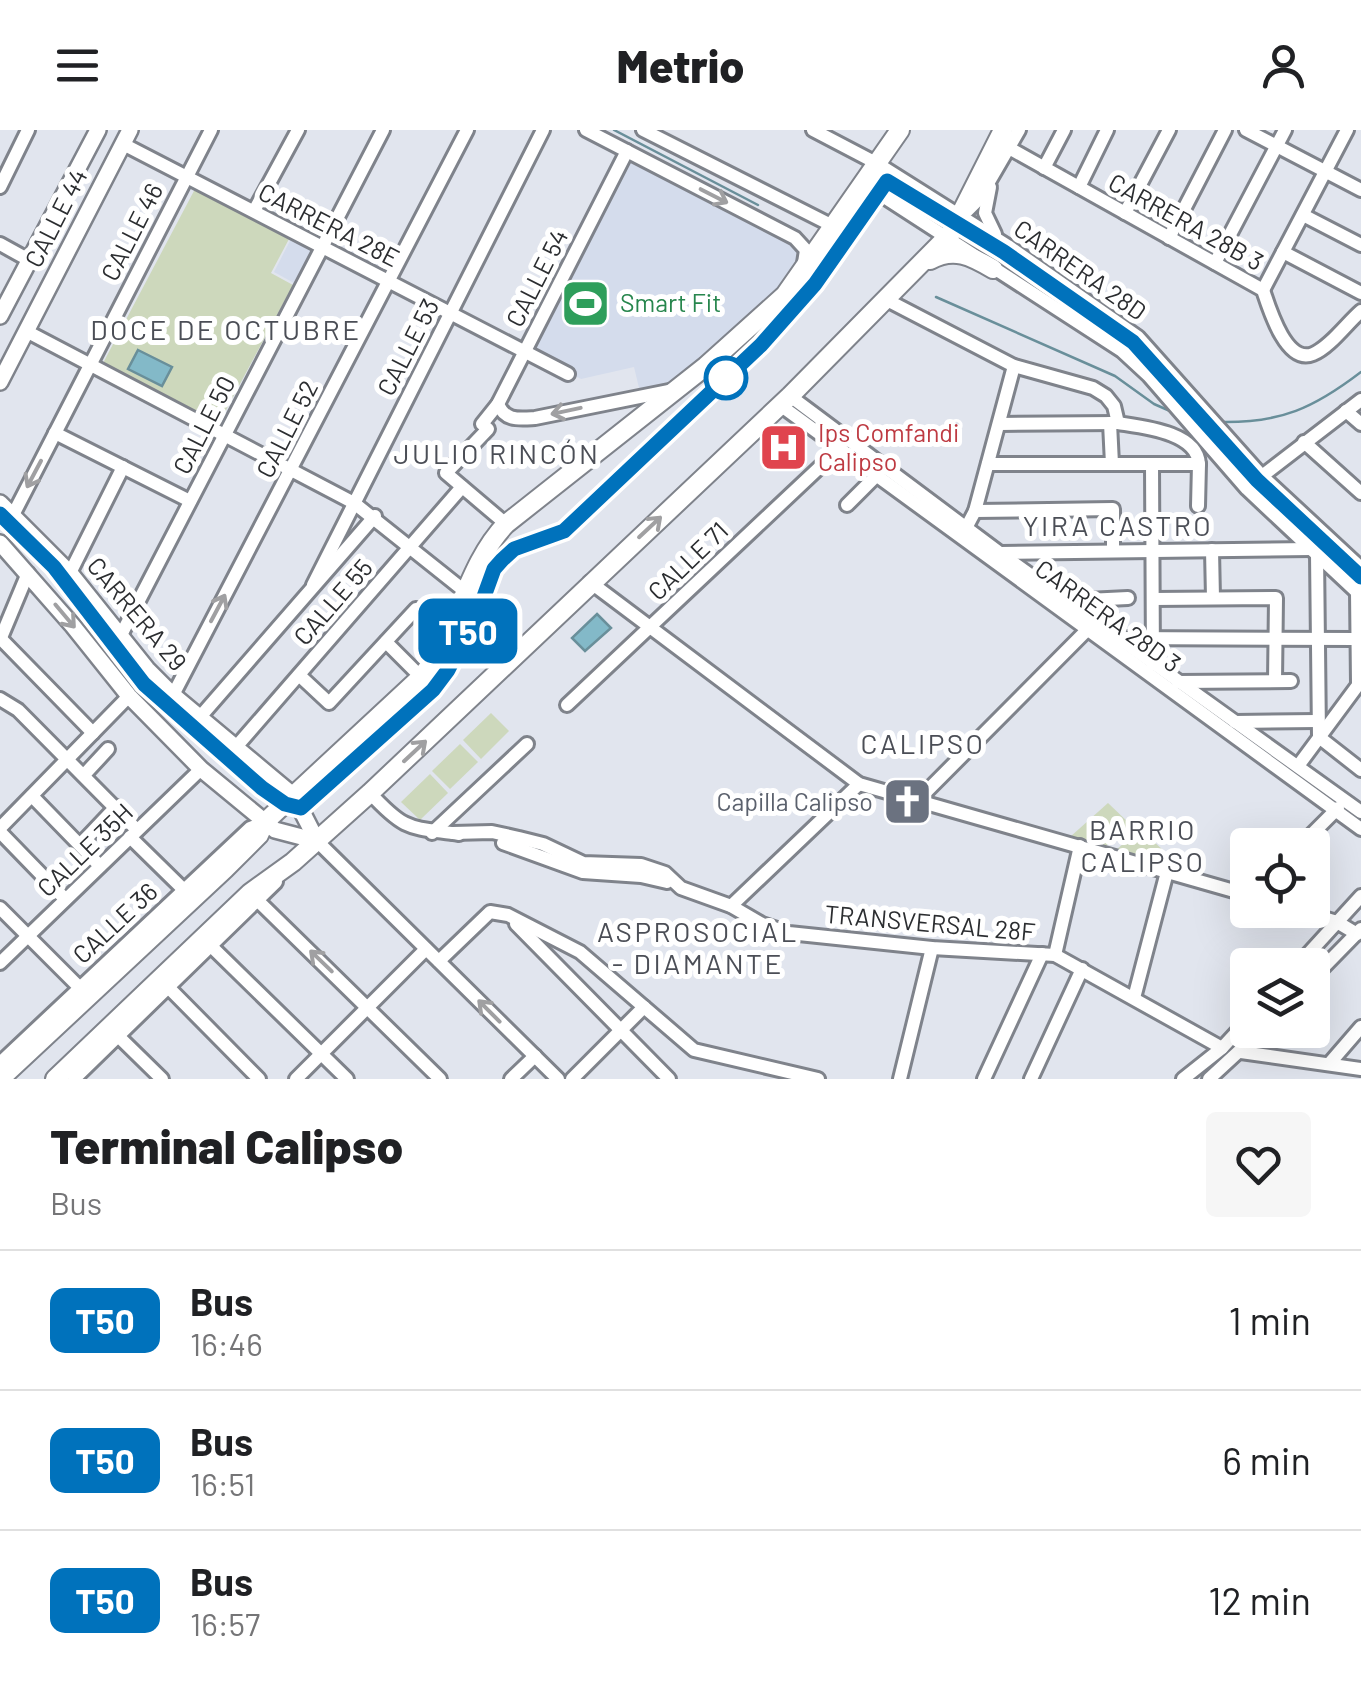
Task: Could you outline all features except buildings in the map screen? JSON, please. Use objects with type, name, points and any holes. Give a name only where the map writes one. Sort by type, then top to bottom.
[{"type":"highway","points":[[0,1079],[45,1028],[226,869],[265,822],[421,677],[436,659],[492,538],[677,390],[765,313],[803,271],[900,130]]},
{"type":"highway","points":[[55,1079],[114,1031],[370,793],[785,400],[947,236],[1006,139]]},
{"type":"highway","points":[[910,275],[933,257],[948,253],[970,255],[993,268]]},
{"type":"main road","name":"CALLE 44","points":[[0,316],[91,132]]},
{"type":"main road","name":"CALLE 44","points":[[0,382],[126,137]]},
{"type":"main road","name":"CARRERA 29","points":[[0,503],[70,573],[173,695],[294,796],[317,841]]},
{"type":"main road","name":"CARRERA 29","points":[[0,543],[129,696],[201,768],[275,830],[317,841]]},
{"type":"street","points":[[0,187],[28,130]]},
{"type":"street","name":"CALLE 46","points":[[13,514],[211,130]]},
{"type":"street","points":[[254,212],[298,130]]},
{"type":"street","name":"CALLE 50","points":[[121,635],[384,130]]},
{"type":"street","name":"CALLE 52","points":[[173,695],[467,130]]},
{"type":"street","name":"CALLE 53","points":[[313,585],[543,130]]},
{"type":"street","points":[[586,130],[799,240],[806,250],[803,271]]},
{"type":"street","points":[[644,130],[832,225]]},
{"type":"street","name":"CARRERA 28D","points":[[813,130],[878,164],[962,216],[1138,337],[1262,476],[1361,568]]},
{"type":"street","points":[[1008,246],[997,237],[987,219],[992,178],[1006,139],[1018,130]]},
{"type":"street","points":[[1044,168],[1064,130]]},
{"type":"street","points":[[1078,188],[1108,130]]},
{"type":"street","points":[[1125,213],[1169,130]]},
{"type":"street","points":[[1169,238],[1224,130]]},
{"type":"street","points":[[1246,130],[1361,190]]},
{"type":"street","points":[[1215,264],[1285,130]]},
{"type":"street","points":[[1263,290],[1347,132],[1361,141]]},
{"type":"street","name":"CARRERA 28E","points":[[126,137],[186,176],[568,374]]},
{"type":"street","name":"CARRERA 28B 3","points":[[1006,139],[1078,188],[1263,290],[1279,332],[1302,356],[1314,354],[1361,311]]},
{"type":"street","name":"CALLE 54","points":[[462,487],[446,473],[488,430],[482,424],[498,404],[627,151]]},
{"type":"street","points":[[962,216],[992,178]]},
{"type":"street","name":"CARRERA 28D","points":[[864,184],[1122,350],[1247,489],[1359,594]]},
{"type":"street","points":[[1302,215],[1361,245]]},
{"type":"street","points":[[0,244],[30,260]]},
{"type":"street","points":[[1283,252],[1361,294]]},
{"type":"street","points":[[885,300],[1014,366],[1094,388],[1106,396],[1114,406],[1112,464]]},
{"type":"street","points":[[26,331],[354,503],[467,593]]},
{"type":"street","points":[[964,531],[975,510],[1014,366]]},
{"type":"street","points":[[498,404],[501,412],[511,418],[534,418],[677,390]]},
{"type":"street","name":"CARRERA 28D 3","points":[[785,400],[876,476],[964,531]]},
{"type":"street","name":"CARRERA 28D 3","points":[[785,400],[1004,560],[1298,766],[1361,829]]},
{"type":"street","points":[[1262,476],[1361,400]]},
{"type":"street","points":[[1346,412],[1361,424]]},
{"type":"street","points":[[1000,424],[1114,423],[1149,428],[1191,445],[1198,453],[1198,506]]},
{"type":"street","points":[[55,433],[190,501]]},
{"type":"street","points":[[1304,442],[1361,492]]},
{"type":"street","name":"CALLE 71","points":[[568,705],[839,448]]},
{"type":"street","points":[[988,464],[1198,464]]},
{"type":"street","points":[[1152,464],[1153,664]]},
{"type":"street","points":[[70,573],[123,468]]},
{"type":"street","points":[[847,505],[876,476]]},
{"type":"street","points":[[462,487],[506,524]]},
{"type":"street","name":"CALLE 55","points":[[236,747],[462,487]]},
{"type":"street","points":[[975,510],[1113,509],[1113,550]]},
{"type":"street","points":[[200,716],[375,516]]},
{"type":"street","points":[[1004,560],[1113,550],[1314,551],[1320,737],[1361,770]]},
{"type":"street","points":[[1212,550],[1213,598]]},
{"type":"street","name":"CARRERA 28D 3","points":[[1004,560],[1088,629],[1340,806],[1361,812]]},
{"type":"street","points":[[28,573],[0,639],[92,733]]},
{"type":"street","points":[[590,582],[859,784],[1230,891]]},
{"type":"street","points":[[1298,766],[1359,687],[1359,594]]},
{"type":"street","points":[[1067,601],[1128,598]]},
{"type":"street","points":[[1153,599],[1276,598],[1275,680]]},
{"type":"street","points":[[299,675],[329,702],[416,609]]},
{"type":"street","points":[[917,801],[1088,629]]},
{"type":"street","points":[[1118,638],[1358,640]]},
{"type":"street","points":[[386,642],[421,677]]},
{"type":"street","points":[[1178,682],[1290,681]]},
{"type":"street","points":[[66,899],[0,830],[129,696]]},
{"type":"street","points":[[2,703],[116,807],[133,834],[184,890]]},
{"type":"street","points":[[1232,722],[1317,721]]},
{"type":"street","points":[[370,793],[408,827],[432,833],[527,744]]},
{"type":"street","points":[[84,775],[108,749]]},
{"type":"street","name":"CALLE 35H","points":[[0,963],[201,768]]},
{"type":"street","points":[[731,906],[859,784]]},
{"type":"street","points":[[32,796],[100,866]]},
{"type":"street","points":[[1319,828],[1340,806]]},
{"type":"street","points":[[80,845],[116,807]]},
{"type":"street","name":"CALLE 36","points":[[0,1063],[45,1028],[79,988],[250,828],[265,822]]},
{"type":"street","name":"TRANSVERSAL 28F","points":[[432,833],[492,832],[543,844],[583,863],[641,865],[665,873],[682,888],[789,932],[932,948],[1049,955],[1082,969],[1222,1048]]},
{"type":"street","name":"CARRERA 29","points":[[317,841],[558,1079]]},
{"type":"street","points":[[984,1079],[1049,955],[1080,846]]},
{"type":"street","points":[[1134,998],[1167,872]]},
{"type":"street","points":[[1313,948],[1361,896]]},
{"type":"street","points":[[74,1079],[114,1031],[169,988],[212,947],[254,897],[440,1079]]},
{"type":"street","points":[[0,908],[79,988]]},
{"type":"street","points":[[439,961],[490,912],[508,916],[580,952],[694,1050],[818,1079]]},
{"type":"street","points":[[508,916],[669,1079]]},
{"type":"street","points":[[1330,920],[1359,932],[1330,961]]},
{"type":"street","points":[[212,947],[347,1079]]},
{"type":"street","points":[[900,1079],[932,948]]},
{"type":"street","points":[[296,1079],[426,949]]},
{"type":"street","points":[[1031,1079],[1082,969]]},
{"type":"street","points":[[169,988],[259,1079]]},
{"type":"street","points":[[572,1079],[644,1008]]},
{"type":"street","points":[[1334,1070],[1361,1026]]},
{"type":"street","points":[[114,1031],[162,1079]]},
{"type":"street","points":[[1182,1079],[1230,1039]]},
{"type":"street","points":[[1209,1079],[1244,1048]]},
{"type":"street","points":[[1240,1052],[1334,1070],[1361,1069]]},
{"type":"street","points":[[511,1079],[535,1056]]},
{"type":"street","points":[[764,1066],[776,1079]]},
{"type":"shaded area","points":[[627,151],[803,244],[803,271],[677,390],[641,396],[634,367],[581,379],[525,351]]},
{"type":"shaded area","points":[[292,237],[313,247],[294,283],[274,272]]},
{"type":"green space","points":[[195,189],[289,239],[271,273],[293,285],[218,425],[102,365]]},
{"type":"green space","points":[[491,713],[509,731],[481,759],[463,740]]},
{"type":"green space","points":[[460,744],[478,762],[450,789],[432,771]]},
{"type":"green space","points":[[430,774],[448,793],[420,820],[401,802]]},
{"type":"green space","points":[[1108,803],[1130,824],[1105,847],[1070,837]]},
{"type":"green space","points":[[1140,829],[1164,851],[1151,861],[1116,850]]},
{"type":"water","points":[[138,350],[172,367],[162,386],[128,369]]},
{"type":"water","points":[[597,614],[611,628],[585,651],[572,638]]},
{"type":"waterway","points":[[614,130],[758,205]]},
{"type":"waterway","points":[[936,297],[1115,376],[1170,411]]},
{"type":"waterway","points":[[1221,422],[1262,420],[1296,411],[1361,372]]},
{"type":"bus line","name":"T50","points":[[0,514],[54,567],[144,684],[262,788],[285,804],[301,808],[433,690],[448,670],[494,569],[502,560],[514,549],[564,531],[761,345],[815,284],[887,181],[1004,252],[1133,342],[1257,480],[1361,577]]},
{"type":"place","name":"Smart Fit","points":[[585,303]]},
{"type":"place","name":"Ips Comfandi Calipso","points":[[783,447]]},
{"type":"place","name":"Capilla Calipso","points":[[908,802]]},
{"type":"district","name":"DOCE DE OCTUBRE","points":[[226,330]]},
{"type":"district","name":"JULIO RINCÓN","points":[[497,454]]},
{"type":"district","name":"YIRA CASTRO","points":[[1118,526]]},
{"type":"district","name":"CALIPSO","points":[[923,744]]},
{"type":"district","name":"BARRIO CALIPSO","points":[[1143,846]]},
{"type":"district","name":"ASPROSOCIAL - DIAMANTE","points":[[698,948]]}]
